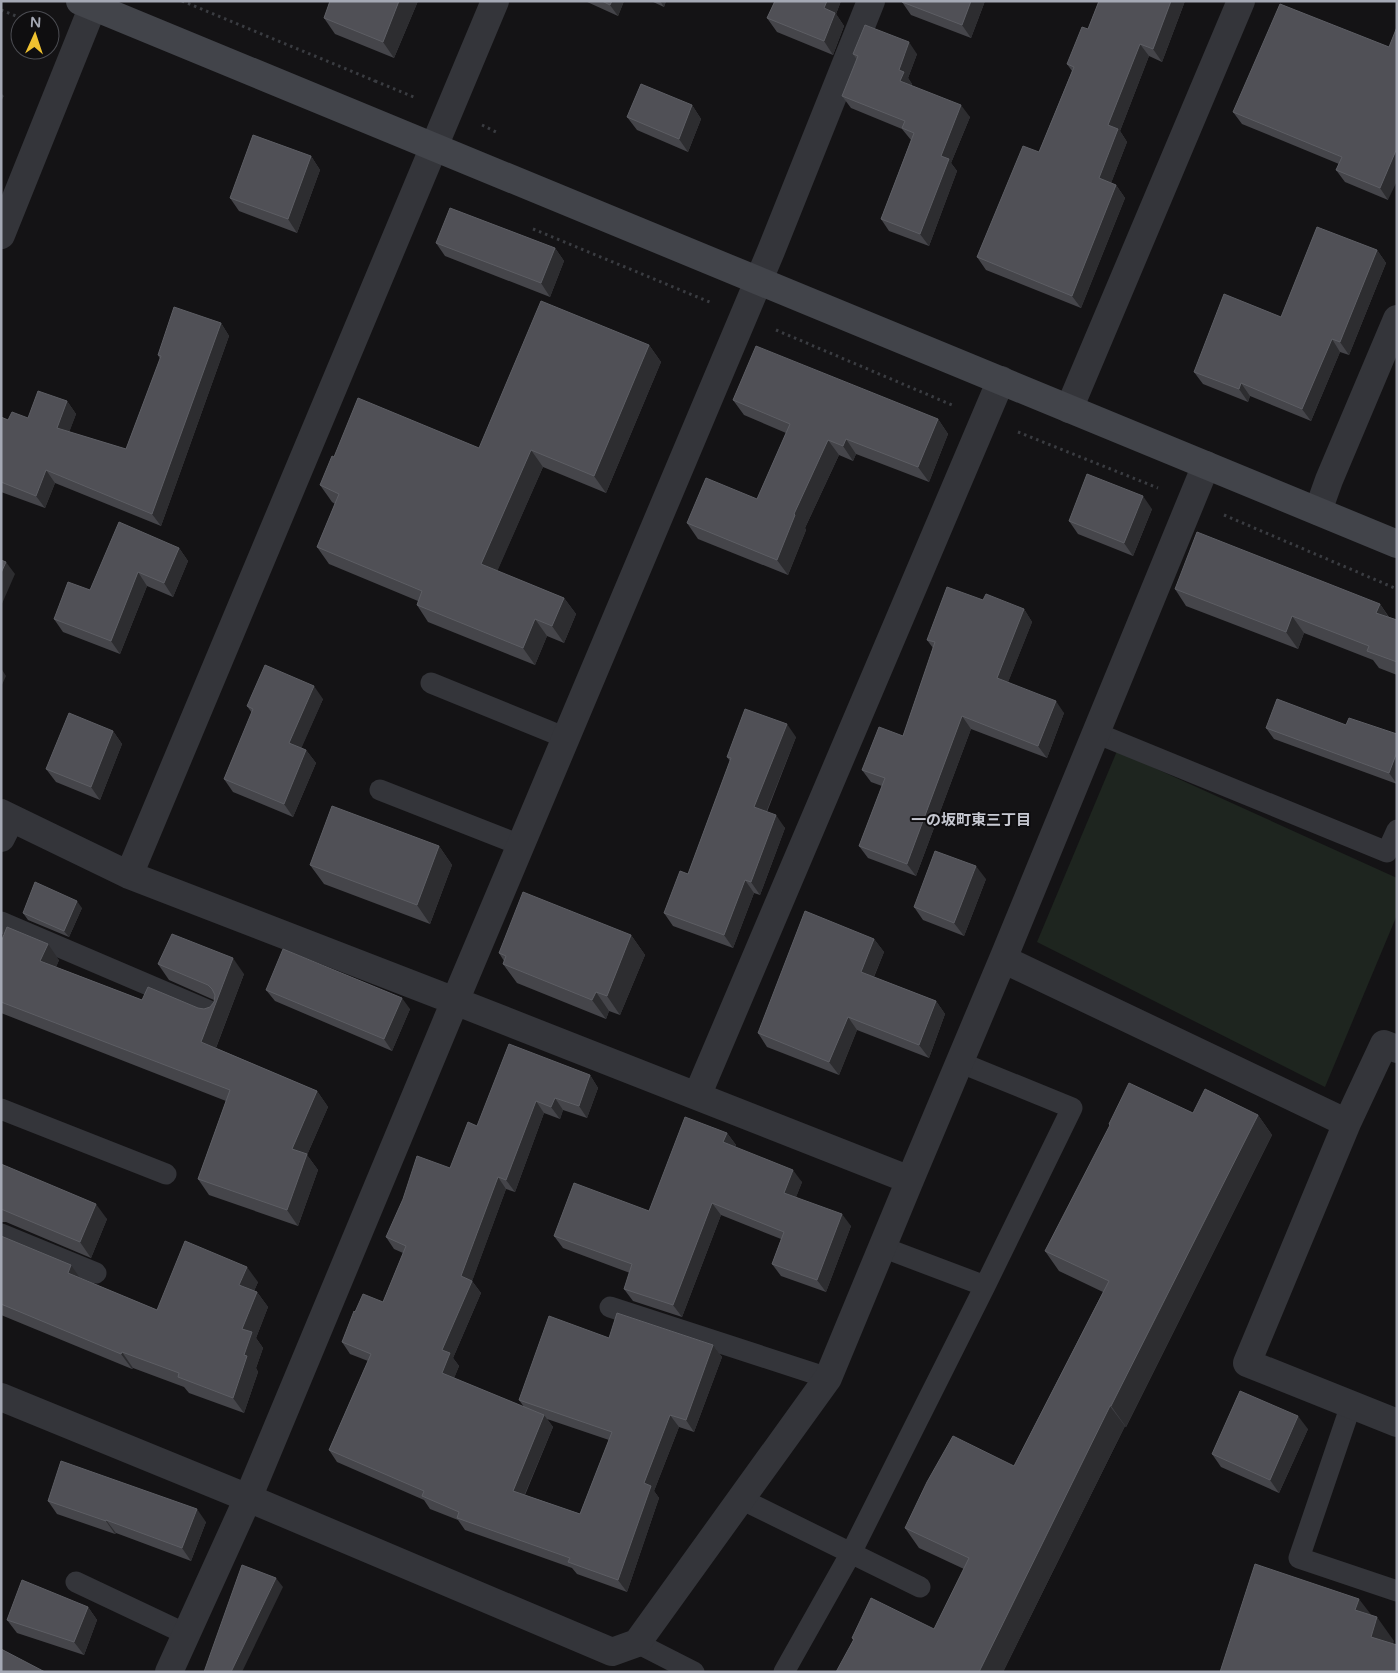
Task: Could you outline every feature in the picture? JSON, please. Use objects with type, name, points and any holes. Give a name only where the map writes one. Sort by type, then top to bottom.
[{"type":"street","points":[[129,875],[495,1]]},
{"type":"street","points":[[169,1672],[248,1498],[520,845],[758,281],[871,1]]},
{"type":"street","points":[[1069,409],[1241,1]]},
{"type":"street","points":[[1,235],[87,4],[1397,544]]},
{"type":"street","points":[[1318,512],[1329,480],[1397,319]]},
{"type":"street","points":[[697,1096],[1000,380]]},
{"type":"street","points":[[1,1397],[248,1498],[612,1652],[637,1642],[828,1378],[1206,465]]},
{"type":"street","points":[[4,823],[129,875],[910,1180]]},
{"type":"street","points":[[1003,959],[1347,1123]]},
{"type":"street","points":[[1397,1049],[1384,1044],[1347,1123],[1247,1363],[1397,1424]]},
{"type":"lane","points":[[431,683],[566,738]]},
{"type":"lane","points":[[1096,733],[1387,852],[1397,830]]},
{"type":"lane","points":[[380,790],[520,845]]},
{"type":"lane","points":[[1,922],[214,1013]]},
{"type":"lane","points":[[784,1672],[851,1553],[1072,1108],[960,1062]]},
{"type":"lane","points":[[1,1110],[166,1174]]},
{"type":"lane","points":[[1,1234],[96,1273]]},
{"type":"lane","points":[[882,1247],[985,1286]]},
{"type":"lane","points":[[610,1307],[828,1378]]},
{"type":"lane","points":[[1351,1405],[1299,1558],[1397,1591]]},
{"type":"lane","points":[[741,1499],[920,1587]]},
{"type":"lane","points":[[76,1582],[186,1634]]},
{"type":"lane","points":[[637,1642],[694,1672]]},
{"type":"path","points":[[527,226],[1397,589]]},
{"type":"shaded area","points":[[1117,751],[1397,878],[1397,915],[1325,1087],[1037,942]]},
{"type":"building","points":[[330,1],[399,1],[383,42],[324,18]]},
{"type":"building","points":[[602,1],[612,1],[610,5]]},
{"type":"building","points":[[775,1],[827,1],[824,8],[835,13],[824,41],[767,18]]},
{"type":"building","points":[[902,1],[971,1],[962,25]]},
{"type":"building","points":[[1099,1],[1171,1],[1153,49],[1140,44],[1108,125],[1118,129],[1099,178],[1116,185],[1072,296],[977,257],[1023,146],[1039,152],[1074,67],[1067,64],[1082,27],[1088,29]]},
{"type":"building","points":[[1280,4],[1389,47],[1397,27],[1397,148],[1380,188],[1336,170],[1342,157],[1233,112]]},
{"type":"building","points":[[865,25],[909,42],[899,70],[904,72],[900,81],[961,105],[941,156],[949,159],[920,234],[881,219],[914,133],[902,128],[905,121],[842,96],[858,56],[853,54]]},
{"type":"building","points":[[641,84],[692,105],[679,139],[627,117]]},
{"type":"building","points":[[253,135],[311,156],[288,219],[230,198]]},
{"type":"building","points":[[450,208],[555,248],[541,283],[436,243]]},
{"type":"building","points":[[1317,227],[1377,250],[1340,342],[1332,339],[1302,409],[1241,383],[1239,389],[1194,372],[1224,294],[1281,317]]},
{"type":"building","points":[[541,301],[649,345],[594,476],[531,450],[481,564],[564,598],[552,626],[535,619],[523,648],[417,605],[422,591],[317,547],[339,494],[320,485],[332,456],[334,457],[358,398],[479,448]]},
{"type":"building","points":[[174,307],[221,323],[152,514],[46,470],[36,496],[1,482],[1,417],[8,420],[12,412],[28,418],[38,391],[67,401],[57,428],[126,449],[161,356],[158,355]]},
{"type":"building","points":[[756,346],[938,419],[918,467],[846,439],[843,446],[828,440],[794,514],[777,560],[687,523],[706,478],[757,499],[790,424],[733,400]]},
{"type":"building","points":[[1087,474],[1143,496],[1124,543],[1069,521]]},
{"type":"building","points":[[119,522],[179,548],[164,583],[138,572],[111,641],[54,619],[68,582],[90,590]]},
{"type":"building","points":[[1197,532],[1380,604],[1376,613],[1397,620],[1397,662],[1367,651],[1369,646],[1292,616],[1286,632],[1175,589]]},
{"type":"building","points":[[1,560],[6,562],[1,573]]},
{"type":"building","points":[[947,587],[983,600],[986,594],[1024,609],[997,678],[1056,701],[1038,746],[962,716],[907,864],[859,846],[885,778],[862,770],[879,727],[903,736],[935,642],[927,640]]},
{"type":"building","points":[[265,665],[314,686],[289,743],[306,750],[284,804],[224,779],[253,709],[247,706]]},
{"type":"building","points":[[1277,699],[1346,725],[1349,718],[1397,734],[1397,752],[1389,773],[1266,728]]},
{"type":"building","points":[[745,709],[787,724],[754,807],[776,815],[751,882],[745,880],[724,935],[664,913],[680,871],[688,874],[731,758],[727,757]]},
{"type":"building","points":[[69,713],[113,731],[91,787],[46,769]]},
{"type":"building","points":[[332,806],[439,846],[417,905],[310,865]]},
{"type":"building","points":[[935,851],[976,866],[954,923],[914,907]]},
{"type":"building","points":[[35,882],[77,901],[64,931],[23,913]]},
{"type":"building","points":[[523,892],[631,935],[607,996],[596,992],[592,1000],[503,964],[506,956],[499,953]]},
{"type":"building","points":[[805,911],[874,939],[861,972],[936,1001],[919,1045],[848,1017],[829,1062],[758,1033]]},
{"type":"building","points":[[7,927],[48,944],[40,961],[142,1000],[148,987],[204,1009],[210,1007],[214,1002],[215,995],[208,985],[158,964],[172,934],[233,958],[201,1042],[317,1091],[292,1149],[307,1154],[287,1210],[198,1179],[230,1090],[1,1002],[1,942]]},
{"type":"building","points":[[283,949],[402,998],[384,1039],[266,990]]},
{"type":"building","points":[[509,1044],[590,1075],[579,1106],[555,1098],[551,1107],[536,1101],[506,1180],[498,1177],[461,1276],[472,1281],[442,1350],[450,1353],[442,1373],[544,1415],[513,1491],[580,1514],[612,1432],[519,1400],[549,1316],[609,1338],[617,1313],[713,1345],[686,1420],[670,1415],[644,1483],[651,1486],[618,1580],[568,1562],[570,1558],[457,1518],[459,1512],[422,1496],[424,1491],[329,1450],[371,1354],[342,1342],[363,1294],[383,1302],[406,1246],[386,1237],[403,1199],[417,1156],[450,1168],[468,1122],[477,1126]]},
{"type":"building","points":[[1129,1083],[1193,1113],[1205,1089],[1258,1115],[1110,1406],[979,1672],[836,1672],[854,1639],[852,1638],[871,1598],[934,1629],[969,1558],[905,1528],[927,1482],[953,1436],[1014,1466],[1109,1281],[1045,1251],[1110,1125]]},
{"type":"building","points":[[685,1117],[727,1133],[723,1142],[793,1170],[784,1193],[842,1214],[817,1280],[772,1264],[784,1232],[712,1203],[673,1305],[624,1289],[632,1264],[554,1236],[574,1183],[649,1211]]},
{"type":"building","points":[[1,1164],[96,1204],[80,1242],[1,1209]]},
{"type":"building","points":[[1,1236],[71,1265],[68,1273],[157,1310],[185,1241],[247,1267],[239,1285],[257,1292],[242,1329],[252,1332],[244,1355],[247,1356],[233,1398],[178,1377],[179,1373],[122,1352],[121,1354],[1,1304]]},
{"type":"building","points":[[1240,1391],[1298,1416],[1270,1480],[1212,1454]]},
{"type":"building","points":[[61,1461],[197,1509],[182,1548],[48,1501]]},
{"type":"building","points":[[1255,1564],[1359,1599],[1355,1610],[1377,1617],[1371,1637],[1397,1645],[1397,1672],[1220,1672]]},
{"type":"building","points":[[242,1565],[276,1578],[231,1672],[204,1672]]},
{"type":"building","points":[[22,1580],[88,1607],[74,1642],[7,1620]]},
{"type":"building","points":[[1,1649],[45,1672],[1,1672]]},
{"type":"district","name":"一の坂町東三丁目","points":[[971,820]]}]
